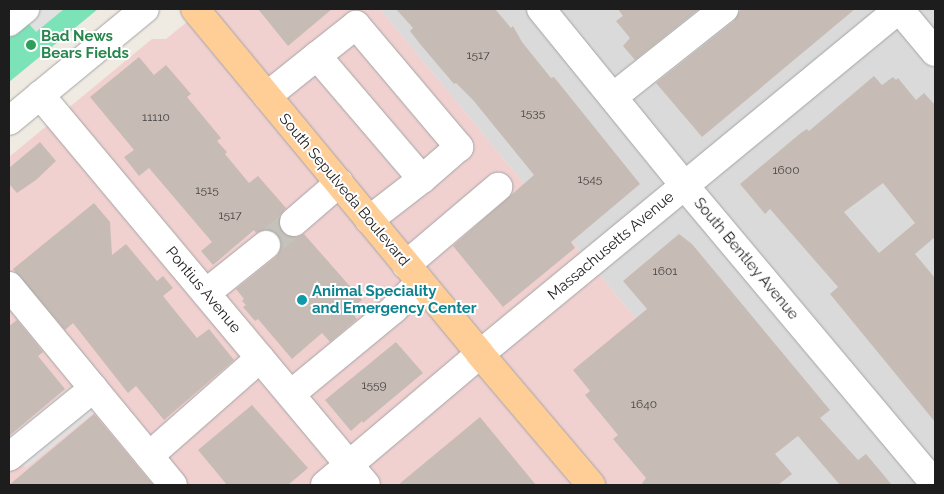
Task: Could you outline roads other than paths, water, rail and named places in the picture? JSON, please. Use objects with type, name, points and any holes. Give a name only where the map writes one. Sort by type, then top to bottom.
[{"type":"main road","name":"South Sepulveda Boulevard","points":[[195,9],[590,485]]},
{"type":"street","points":[[9,22],[25,9]]},
{"type":"street","points":[[9,121],[145,9]]},
{"type":"street","name":"South Bentley Avenue","points":[[541,9],[684,185],[935,484]]},
{"type":"street","points":[[613,97],[724,9]]},
{"type":"street","points":[[899,9],[935,52]]},
{"type":"street","name":"Massachusetts Avenue","points":[[326,485],[357,475],[480,354],[899,9]]},
{"type":"street","points":[[267,96],[356,25],[459,148],[369,220]]},
{"type":"street","points":[[316,56],[422,179]]},
{"type":"street","name":"Pontius Avenue","points":[[40,95],[357,475]]},
{"type":"street","points":[[294,222],[339,183]]},
{"type":"street","points":[[291,394],[394,309],[413,273],[498,187]]},
{"type":"street","points":[[206,293],[266,245]]},
{"type":"street","points":[[9,286],[173,485]]},
{"type":"street","points":[[149,456],[260,358]]},
{"type":"street","points":[[9,457],[94,388]]},
{"type":"tunnel","points":[[266,245],[294,222]]},
{"type":"place","name":"Bad News Bears Fields","points":[[31,45]]},
{"type":"place","name":"Animal Speciality and Emergency Center","points":[[302,300]]}]
